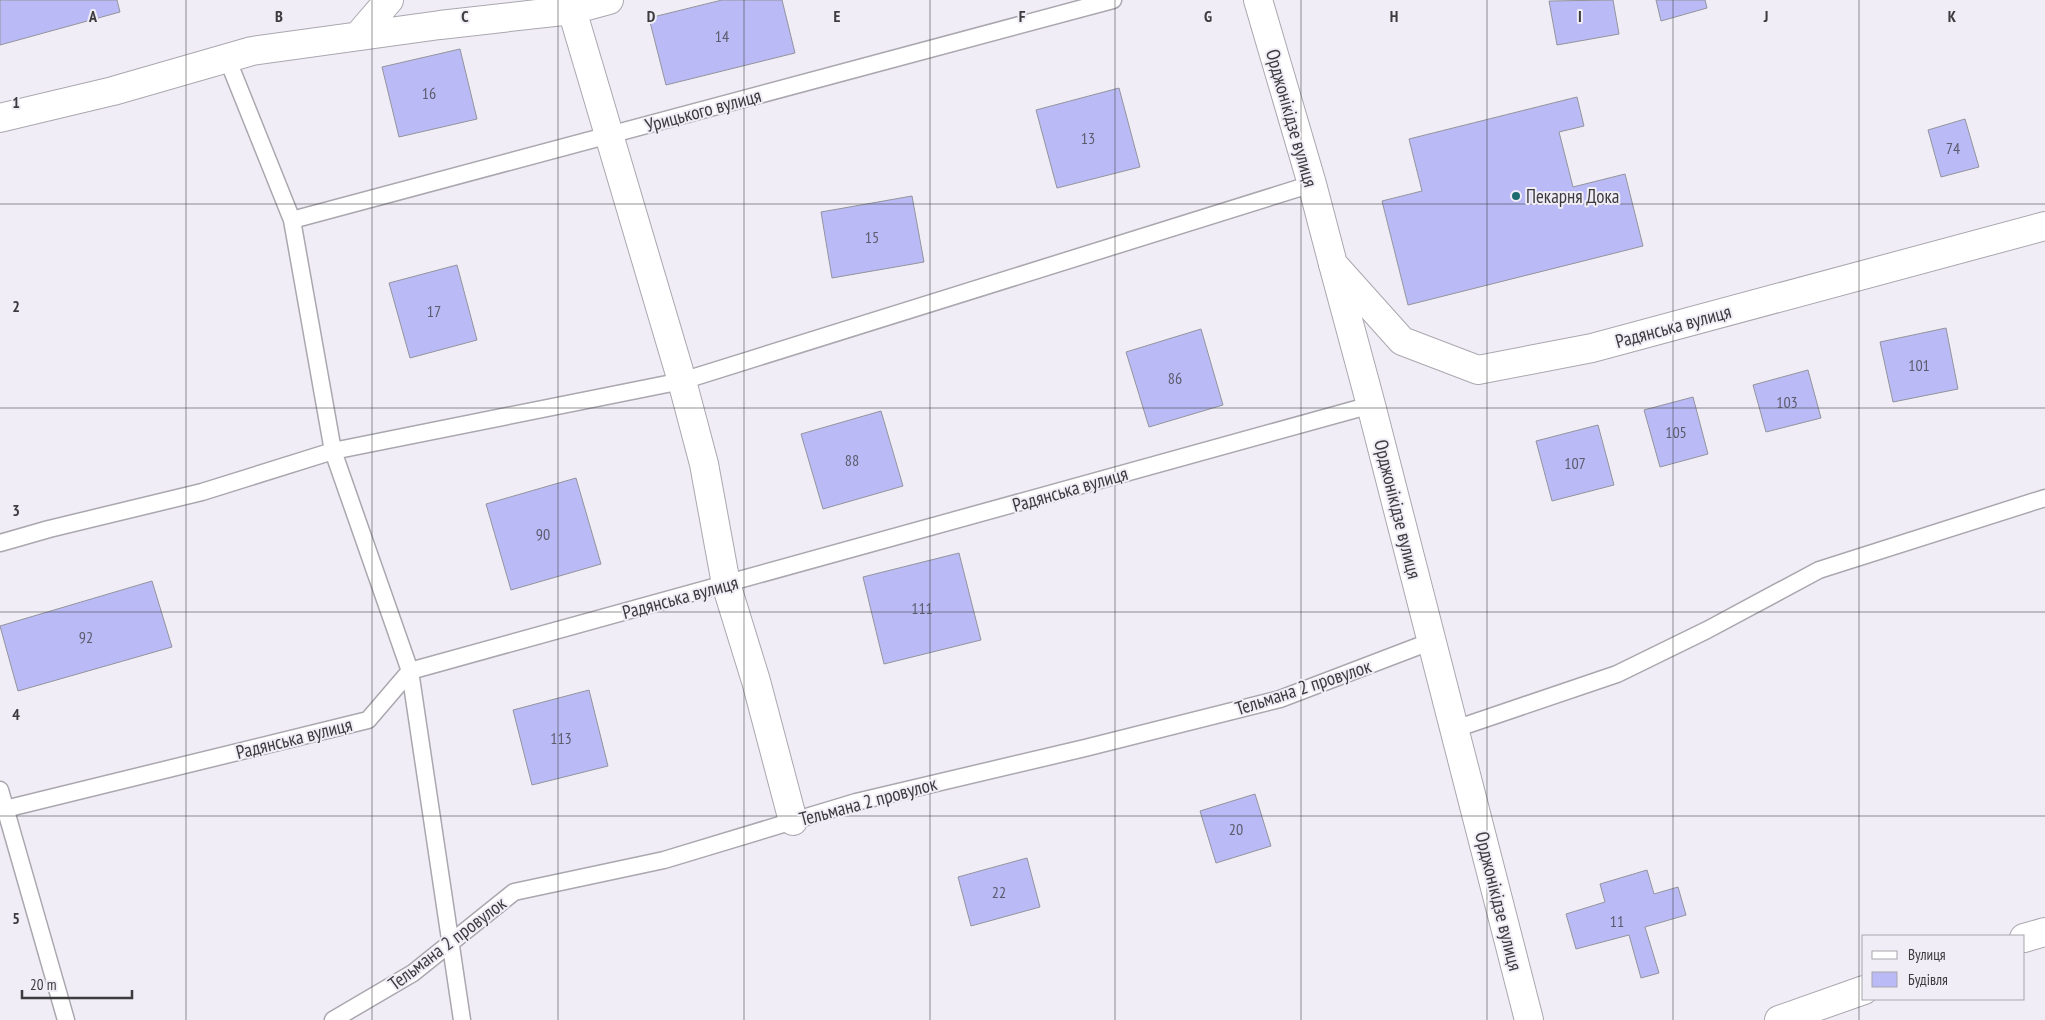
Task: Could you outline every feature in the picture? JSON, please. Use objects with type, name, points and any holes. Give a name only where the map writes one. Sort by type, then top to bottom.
[{"type":"street","points":[[358,36],[389,0]]},
{"type":"street","points":[[0,118],[113,91],[252,51],[572,10],[609,0]]},
{"type":"street","name":"Орджонікідзе вулиця","points":[[1258,0],[1312,184],[1371,405],[1529,1020]]},
{"type":"street","points":[[572,10],[682,381],[704,464],[726,584],[756,681],[793,821]]},
{"type":"street","name":"Радянська вулиця","points":[[1333,264],[1402,340],[1478,370],[1592,348],[2045,226]]},
{"type":"street","points":[[2025,938],[2045,932]]},
{"type":"street","points":[[1779,1020],[1862,991]]},
{"type":"lane","name":"Урицького вулиця","points":[[292,220],[1113,0]]},
{"type":"lane","points":[[227,58],[292,220],[333,451],[410,671],[462,1020]]},
{"type":"lane","points":[[0,543],[49,529],[202,492],[333,451],[682,381],[1312,184]]},
{"type":"lane","name":"Радянська вулиця","points":[[5,809],[368,720],[410,671],[1371,405]]},
{"type":"lane","points":[[1455,729],[1616,674],[1707,630],[1819,570],[2045,498]]},
{"type":"lane","name":"Тельмана 2 провулок","points":[[333,1020],[413,973],[514,892],[664,860],[856,802],[1094,746],[1280,699],[1432,642]]},
{"type":"lane","points":[[0,790],[66,1020]]},
{"type":"building","points":[[0,0],[117,0],[120,12],[0,45]]},
{"type":"building","points":[[722,0],[782,0],[795,53],[666,85],[649,18]]},
{"type":"building","points":[[1613,0],[1619,34],[1557,45],[1549,1]]},
{"type":"building","points":[[1656,0],[1705,0],[1707,8],[1661,21]]},
{"type":"building","points":[[460,49],[477,119],[399,137],[382,67]]},
{"type":"building","points":[[1119,88],[1140,167],[1057,188],[1036,110]]},
{"type":"building","name":"Пекарня Дока","points":[[1577,97],[1584,126],[1559,132],[1573,187],[1625,174],[1643,246],[1408,305],[1382,201],[1422,191],[1409,139]]},
{"type":"building","points":[[1965,119],[1979,167],[1941,177],[1928,130]]},
{"type":"building","points":[[912,196],[924,262],[832,278],[821,212]]},
{"type":"building","points":[[457,265],[477,340],[410,358],[389,283]]},
{"type":"building","points":[[1946,328],[1958,389],[1893,402],[1880,342]]},
{"type":"building","points":[[1201,329],[1223,405],[1149,427],[1126,352]]},
{"type":"building","points":[[1808,370],[1821,418],[1766,432],[1753,385]]},
{"type":"building","points":[[1693,397],[1708,454],[1660,467],[1644,410]]},
{"type":"building","points":[[881,411],[903,486],[823,509],[801,434]]},
{"type":"building","points":[[1598,425],[1614,485],[1552,501],[1536,441]]},
{"type":"building","points":[[576,478],[601,564],[511,590],[486,504]]},
{"type":"building","points":[[959,553],[981,640],[884,664],[863,577]]},
{"type":"building","points":[[152,581],[172,647],[18,691],[0,626]]},
{"type":"building","points":[[589,690],[608,766],[532,785],[513,710]]},
{"type":"building","points":[[1255,794],[1271,846],[1216,863],[1200,811]]},
{"type":"building","points":[[1027,858],[1040,907],[971,926],[958,877]]},
{"type":"building","points":[[1647,870],[1654,894],[1678,887],[1686,915],[1645,927],[1659,973],[1641,978],[1629,935],[1576,949],[1566,914],[1605,902],[1600,884]]},
{"type":"place","name":"Пекарня Дока","points":[[1516,196]]}]
